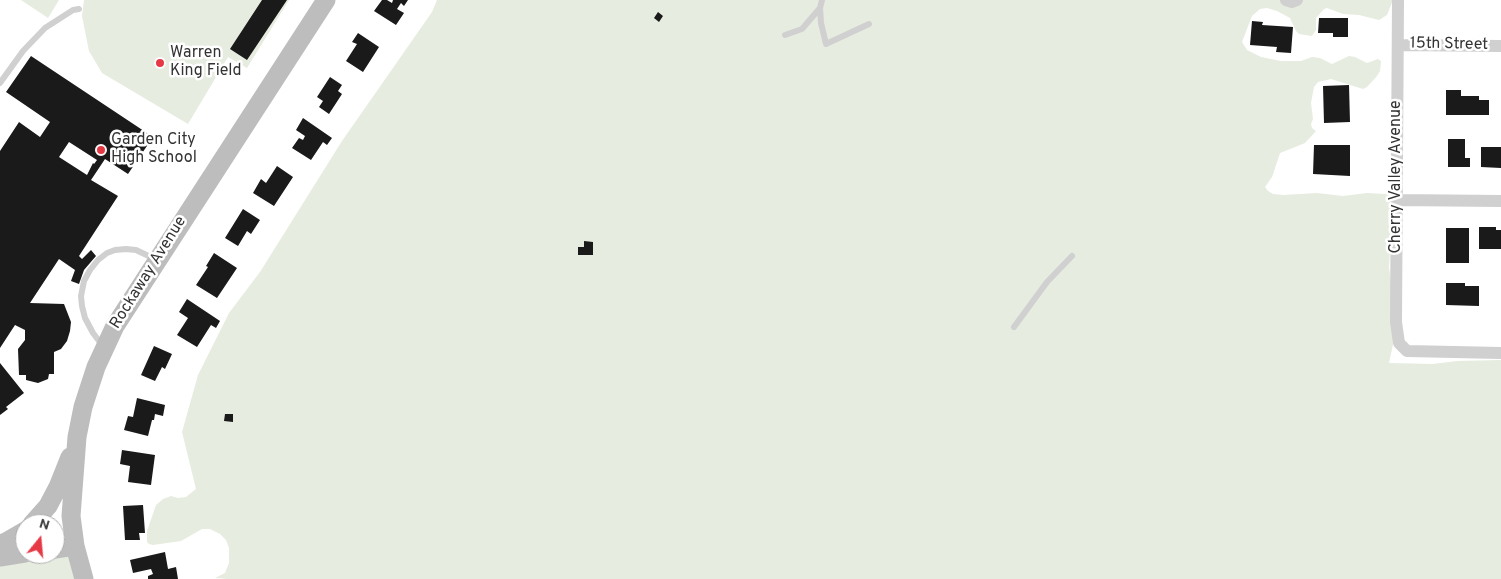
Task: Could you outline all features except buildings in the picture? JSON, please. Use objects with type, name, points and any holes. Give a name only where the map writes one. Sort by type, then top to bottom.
[{"type":"main road","name":"Rockaway Avenue","points":[[84,579],[75,546],[71,516],[77,437],[83,407],[96,367],[115,326],[156,260],[326,0]]},
{"type":"main road","points":[[41,514],[48,506],[58,487],[77,437]]},
{"type":"main road","points":[[0,544],[15,537]]},
{"type":"main road","points":[[65,548],[75,546]]},
{"type":"main road","points":[[0,557],[15,555]]},
{"type":"street","points":[[1286,0],[1292,2],[1297,0]]},
{"type":"street","name":"Cherry Valley Avenue","points":[[1398,0],[1396,322],[1399,343],[1407,351],[1501,353]]},
{"type":"street","name":"15th Street","points":[[1398,45],[1501,46]]},
{"type":"street","points":[[1396,200],[1501,201]]},
{"type":"lane","points":[[822,0],[820,8],[821,23],[826,44],[869,24]]},
{"type":"lane","points":[[785,35],[802,29],[820,8]]},
{"type":"lane","points":[[0,83],[23,51],[45,28],[73,10],[79,9]]},
{"type":"lane","points":[[105,348],[93,333],[85,318],[82,306],[81,296],[84,282],[90,270],[98,260],[115,250],[136,250],[156,260]]},
{"type":"lane","points":[[1014,327],[1047,282],[1072,256]]},
{"type":"shaded area","points":[[21,0],[59,0],[48,18]]},
{"type":"shaded area","name":"Warren King Field","points":[[84,0],[289,0],[247,68],[228,57],[188,124],[102,73],[89,51],[82,16]]},
{"type":"shaded area","points":[[437,0],[1393,0],[1387,15],[1379,20],[1359,15],[1343,14],[1327,8],[1324,9],[1316,18],[1316,30],[1312,36],[1299,34],[1290,18],[1277,11],[1267,8],[1260,9],[1252,16],[1242,42],[1247,50],[1261,57],[1281,61],[1301,61],[1312,57],[1320,58],[1332,64],[1349,56],[1367,63],[1378,59],[1381,61],[1380,71],[1377,76],[1363,89],[1331,79],[1318,82],[1314,87],[1311,103],[1313,119],[1311,124],[1312,128],[1316,131],[1305,143],[1280,153],[1272,177],[1265,187],[1273,194],[1283,195],[1317,193],[1343,196],[1367,193],[1390,195],[1393,199],[1389,267],[1393,297],[1394,340],[1389,363],[1433,364],[1457,361],[1501,360],[1501,579],[228,579],[215,578],[225,573],[229,563],[229,548],[226,540],[220,534],[210,529],[202,529],[181,541],[149,544],[147,542],[147,531],[156,505],[163,499],[171,496],[178,498],[186,497],[196,489],[182,432],[198,375],[229,313],[260,272],[342,141],[432,12]]},
{"type":"shaded area","points":[[73,551],[79,579],[0,579],[0,561],[15,559],[15,564],[65,564],[65,552]]},
{"type":"place","name":"Warren King Field","points":[[160,63]]},
{"type":"place","name":"Garden City High School","points":[[101,150]]}]
